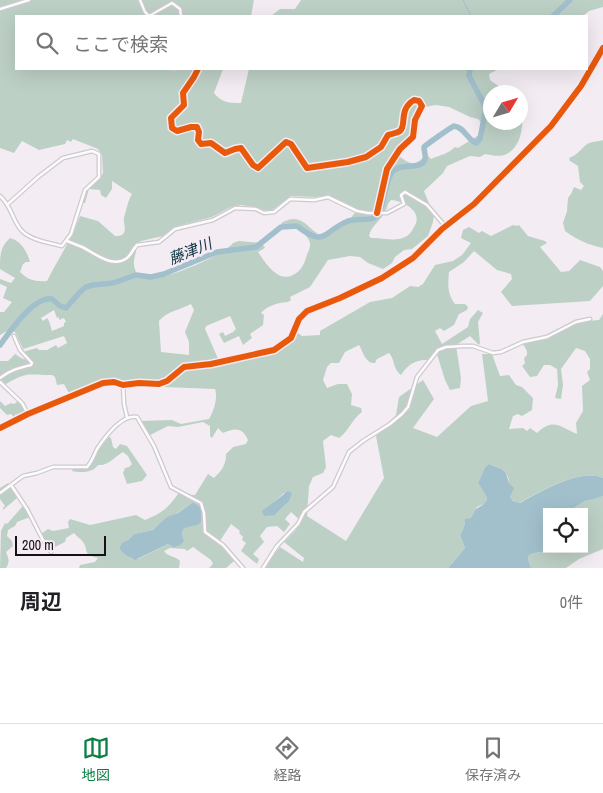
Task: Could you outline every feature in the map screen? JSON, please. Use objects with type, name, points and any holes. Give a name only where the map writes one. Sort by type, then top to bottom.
[{"type":"street","points":[[0,9],[29,0]]},
{"type":"street","points":[[140,0],[145,12],[149,15]]},
{"type":"street","points":[[152,15],[172,3],[180,9],[181,15]]},
{"type":"street","points":[[0,428],[28,414],[103,383],[114,382],[123,385],[142,382],[159,384],[184,367],[212,364],[274,350],[291,338],[299,320],[307,311],[382,278],[413,258],[446,226],[474,204],[551,126],[581,86],[603,48]]},
{"type":"street","points":[[198,70],[183,93],[184,105],[172,118],[172,128],[177,131],[197,127],[199,132],[198,140],[201,144],[212,143],[225,153],[235,148],[241,148],[258,168],[286,142],[291,144],[307,168],[348,162],[366,157],[381,147],[388,135],[399,132],[402,129],[404,110],[414,100],[419,101],[422,106],[415,120],[414,137],[400,149],[387,169],[377,213]]},
{"type":"street","points":[[0,196],[8,204],[21,229],[27,234],[44,242],[62,246],[71,234],[85,190],[99,177],[99,158],[97,152],[92,151],[63,158],[8,204]]},
{"type":"street","points":[[67,241],[108,260],[120,261],[130,256],[137,245],[159,242],[175,229],[220,218],[230,209],[256,209],[264,213],[274,212],[290,199],[314,200],[328,198],[362,213],[391,212],[404,204],[401,195],[405,192],[427,205],[446,226]]},
{"type":"street","points":[[263,568],[277,546],[298,524],[304,512],[333,487],[349,452],[402,414],[408,407],[417,378],[438,350],[446,347],[473,346],[486,352],[501,352],[522,342],[547,337],[576,322],[590,320]]},
{"type":"street","points":[[14,336],[20,350],[32,362],[31,365],[8,372],[0,380],[22,403],[28,414]]},
{"type":"street","points":[[123,385],[127,417]]},
{"type":"street","points":[[0,493],[23,476],[57,465],[87,467],[114,428],[127,417],[137,418],[154,446],[172,488],[201,503],[204,513],[205,532],[223,545],[242,568]]},
{"type":"street","points":[[11,485],[51,552]]},
{"type":"green space","points":[[0,0],[254,0],[251,15],[15,15],[15,70],[223,70],[214,93],[223,101],[229,102],[241,103],[249,70],[497,70],[489,74],[490,80],[497,85],[483,85],[483,124],[478,119],[449,107],[436,105],[419,108],[415,115],[413,136],[395,154],[408,162],[414,163],[427,155],[431,159],[455,147],[458,148],[482,133],[483,129],[521,130],[517,144],[509,153],[497,156],[485,154],[480,157],[470,156],[447,166],[443,173],[424,191],[434,216],[428,236],[412,249],[404,250],[395,257],[392,263],[383,269],[368,263],[360,257],[350,256],[328,260],[310,287],[290,297],[291,300],[288,302],[273,305],[261,313],[264,315],[263,325],[250,334],[252,338],[243,345],[239,336],[224,343],[219,334],[223,332],[225,336],[236,329],[230,316],[206,326],[205,329],[220,363],[278,350],[293,340],[295,331],[302,336],[320,335],[320,331],[370,302],[392,298],[410,286],[418,287],[423,284],[435,265],[453,261],[462,255],[471,243],[461,238],[463,230],[469,227],[479,233],[482,231],[491,236],[513,225],[519,225],[528,236],[547,243],[540,247],[561,272],[569,271],[580,260],[600,267],[603,271],[603,286],[590,301],[512,306],[501,292],[512,279],[511,274],[497,270],[474,251],[464,262],[449,272],[449,292],[455,304],[465,304],[468,307],[467,310],[459,314],[454,325],[444,331],[440,328],[435,331],[442,344],[468,327],[470,319],[478,310],[483,313],[478,322],[479,345],[470,336],[456,345],[461,378],[460,388],[450,390],[436,351],[429,360],[420,360],[413,363],[401,375],[398,373],[389,353],[377,359],[375,363],[372,363],[365,357],[359,345],[345,352],[339,363],[331,363],[327,367],[323,380],[327,388],[338,384],[347,384],[352,394],[351,405],[361,408],[362,412],[339,438],[331,435],[323,441],[326,467],[323,473],[313,477],[309,486],[307,516],[346,541],[384,478],[376,436],[396,415],[399,397],[423,380],[434,399],[413,428],[437,437],[471,406],[488,401],[482,354],[492,354],[500,376],[509,375],[516,385],[522,387],[533,398],[532,410],[522,416],[518,414],[513,416],[509,429],[523,428],[527,431],[530,428],[537,433],[547,426],[556,425],[577,434],[576,423],[583,411],[582,386],[590,380],[587,372],[590,369],[590,359],[585,351],[576,348],[561,369],[563,385],[561,399],[555,398],[558,385],[557,369],[550,365],[544,365],[537,376],[530,377],[522,366],[527,355],[523,344],[561,332],[576,322],[599,320],[603,314],[603,478],[583,476],[571,479],[519,503],[511,498],[509,482],[505,471],[489,464],[485,467],[478,483],[487,498],[486,503],[477,507],[472,516],[464,523],[460,535],[465,548],[448,568],[265,568],[266,564],[280,547],[303,562],[304,558],[284,542],[296,530],[301,521],[291,512],[285,519],[290,524],[284,532],[277,526],[267,527],[260,536],[264,542],[253,554],[259,559],[257,564],[241,551],[246,543],[242,540],[243,537],[239,533],[240,531],[231,524],[218,544],[222,546],[234,561],[226,568],[209,568],[213,564],[211,560],[193,547],[187,551],[185,549],[170,548],[164,551],[180,561],[179,568],[79,568],[80,565],[95,562],[98,558],[88,554],[83,542],[74,533],[66,538],[65,542],[51,549],[41,534],[48,529],[53,531],[69,528],[68,522],[70,519],[90,525],[136,515],[145,520],[164,510],[178,494],[195,495],[208,474],[214,478],[221,470],[226,454],[233,447],[246,444],[248,440],[241,431],[231,430],[223,433],[218,428],[212,438],[210,436],[210,426],[203,422],[178,427],[168,426],[150,435],[140,421],[172,420],[181,424],[209,419],[215,404],[215,389],[138,386],[137,381],[104,381],[91,385],[71,397],[64,384],[57,385],[55,377],[52,375],[24,375],[6,384],[0,379],[0,361],[8,361],[15,354],[28,360],[30,358],[24,352],[26,351],[37,348],[39,350],[47,350],[56,345],[58,348],[67,343],[64,336],[23,349],[15,332],[9,330],[0,335],[0,312],[4,312],[12,302],[3,298],[7,287],[0,284],[0,279],[11,283],[15,278],[0,269],[4,245],[10,238],[21,244],[30,262],[23,264],[20,272],[32,280],[47,281],[69,241],[80,216],[98,221],[115,236],[121,235],[125,231],[124,218],[132,194],[112,181],[112,189],[106,198],[101,195],[100,190],[89,189],[85,203],[83,203],[88,188],[103,173],[102,155],[98,149],[73,139],[71,142],[67,140],[65,144],[39,150],[22,141],[14,153],[0,148]],"holes":[[[291,196],[328,196],[357,209],[342,226],[323,237],[299,220],[294,219],[281,223],[288,229],[297,228],[307,236],[310,243],[304,263],[293,275],[289,277],[278,275],[267,265],[258,252],[265,248],[262,243],[239,241],[212,257],[180,271],[165,276],[138,277],[134,260],[137,244],[141,241],[163,236],[174,227],[212,217],[231,207],[241,205],[267,211],[272,210]],[[391,200],[407,205],[415,212],[416,222],[414,227],[407,236],[402,238],[371,238],[369,236],[372,229],[383,215]],[[191,304],[194,310],[185,332],[189,342],[189,355],[161,352],[159,321],[166,315]],[[54,310],[57,318],[59,317],[59,320],[64,318],[66,322],[64,326],[52,331],[47,318],[43,321],[41,318]],[[284,493],[286,504],[275,515],[267,508]],[[193,502],[202,509],[201,522],[186,527],[183,530],[182,536],[173,545],[168,544],[138,559],[132,559],[119,549],[134,534],[153,530]]]},
{"type":"green space","points":[[301,0],[603,0],[603,7],[589,11],[584,15],[272,15],[280,9],[295,9]]},
{"type":"green space","points":[[603,140],[603,248],[588,244],[574,237],[565,231],[563,223],[567,211],[568,198],[574,187],[581,190],[584,186],[580,182],[578,166],[570,161],[569,158],[588,144]]},
{"type":"green space","points":[[0,401],[5,406],[18,401],[26,413],[18,416],[16,414],[14,417],[11,414],[7,415],[0,408]]},
{"type":"green space","points":[[109,437],[113,447],[116,449],[120,444],[127,446],[147,475],[142,481],[127,484],[123,473],[125,468],[132,464],[128,456],[123,452],[109,462],[98,465],[90,471],[72,471],[73,468],[82,469],[89,466]]},
{"type":"green space","points":[[8,483],[17,498],[3,510],[5,506],[0,499],[0,488]]},
{"type":"green space","points":[[603,496],[603,549],[579,559],[566,568],[531,568],[528,559],[529,555],[534,553],[588,553],[588,508],[574,508],[585,501]]},
{"type":"green space","points":[[22,507],[25,507],[30,517],[17,522],[15,526],[8,530],[7,536],[12,541],[13,546],[6,552],[9,560],[6,568],[0,568],[1,531],[5,523],[7,524]]},
{"type":"water","points":[[489,464],[502,469],[506,473],[509,483],[514,488],[510,497],[513,501],[520,503],[560,483],[583,476],[603,478],[603,496],[585,501],[574,508],[543,508],[543,552],[529,555],[528,559],[531,568],[448,568],[465,548],[460,535],[465,519],[471,517],[476,509],[486,502],[487,498],[478,483],[485,467]]},
{"type":"water","points":[[288,491],[292,493],[289,501],[275,515],[264,516],[262,511]]},
{"type":"water","points":[[193,502],[202,508],[201,522],[183,530],[182,536],[184,541],[180,545],[174,547],[168,544],[135,560],[119,549],[122,543],[134,534],[153,530],[167,517],[178,513]]},
{"type":"waterway","points":[[463,0],[470,15]]},
{"type":"waterway","name":"藤津川","points":[[554,15],[570,0]]},
{"type":"waterway","name":"藤津川","points":[[0,345],[23,316],[37,303],[45,300],[52,299],[60,306],[66,308],[86,287],[113,283],[136,275],[151,277],[164,274],[217,252],[256,247],[281,227],[297,226],[306,233],[319,237],[349,221],[374,218],[381,208],[387,182],[393,171],[397,168],[416,166],[423,163],[425,158],[424,147],[429,143],[454,126],[476,143],[480,139],[486,108],[469,76],[470,70]]},
{"type":"cycle path","points":[[0,428],[28,414],[103,383],[114,382],[123,385],[139,383],[159,384],[167,381],[184,367],[211,364],[274,350],[291,338],[299,319],[307,311],[382,278],[413,258],[442,229],[474,204],[551,126],[581,86],[603,48]]},
{"type":"cycle path","points":[[198,70],[183,93],[184,105],[171,118],[172,128],[177,131],[197,127],[199,132],[198,140],[201,144],[211,143],[225,153],[241,148],[253,165],[258,168],[286,142],[291,144],[307,168],[348,162],[366,157],[381,147],[388,135],[400,131],[406,108],[414,100],[419,101],[422,106],[415,120],[413,137],[400,149],[387,169],[377,213]]}]
